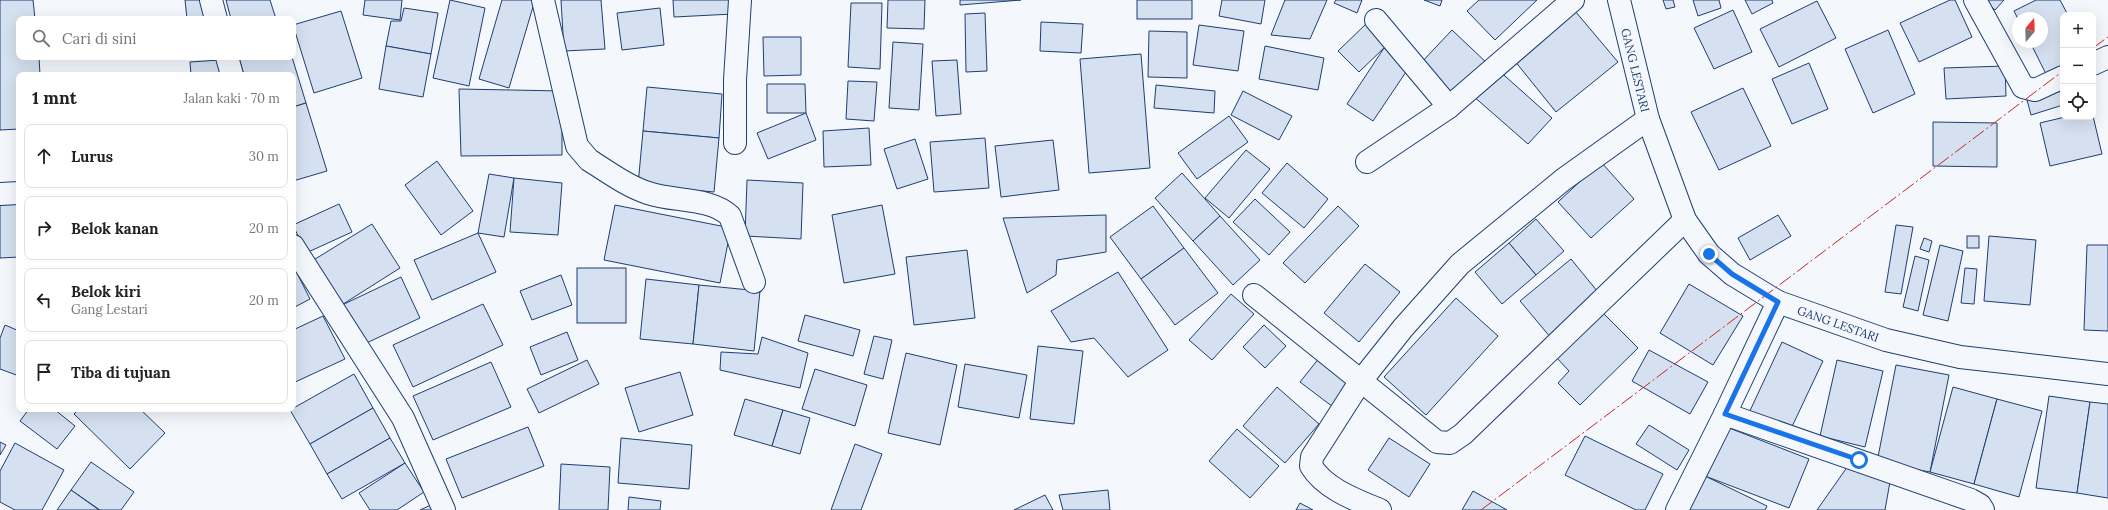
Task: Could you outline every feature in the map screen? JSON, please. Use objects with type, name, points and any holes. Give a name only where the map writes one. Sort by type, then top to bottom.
[{"type":"street","points":[[211,0],[215,16]]},
{"type":"street","points":[[543,0],[577,146],[581,153],[589,160],[646,192],[660,197],[713,206],[723,210],[730,216],[754,282]]},
{"type":"street","points":[[735,143],[736,80],[740,0]]},
{"type":"street","points":[[1367,162],[1449,106],[1573,0]]},
{"type":"street","name":"GANG LESTARI","points":[[1619,0],[1648,119],[1685,220],[1709,254],[1732,274],[1778,302],[1886,340],[1960,357],[2108,374]]},
{"type":"street","points":[[1975,0],[2023,87],[2035,90],[2060,78]]},
{"type":"street","points":[[1376,20],[1449,106]]},
{"type":"street","points":[[2096,63],[2108,57]]},
{"type":"street","points":[[228,60],[231,72]]},
{"type":"street","points":[[1380,510],[1349,497],[1315,472],[1311,466],[1312,457],[1360,382],[1403,328],[1460,264],[1564,179],[1648,119]]},
{"type":"street","points":[[0,194],[16,193]]},
{"type":"street","points":[[1254,296],[1437,442],[1450,443],[1463,434],[1685,220]]},
{"type":"street","points":[[296,251],[403,418],[444,510]]},
{"type":"street","points":[[1677,510],[1725,414],[1778,302]]},
{"type":"street","points":[[1725,414],[1971,500],[1983,510]]},
{"type":"building","points":[[0,0],[33,0],[35,16],[16,16],[16,60],[39,60],[40,72],[16,72],[16,129],[0,130]]},
{"type":"building","points":[[185,0],[207,0],[208,16],[187,16]]},
{"type":"building","points":[[226,0],[270,0],[275,16],[230,16]]},
{"type":"building","points":[[365,0],[402,0],[400,20],[363,15]]},
{"type":"building","points":[[450,0],[485,8],[469,86],[433,78]]},
{"type":"building","points":[[502,0],[535,0],[509,88],[479,79]]},
{"type":"building","points":[[561,0],[601,0],[605,49],[564,51]]},
{"type":"building","points":[[673,0],[733,0],[733,14],[674,17]]},
{"type":"building","points":[[888,0],[925,0],[924,29],[887,28]]},
{"type":"building","points":[[960,0],[1021,0],[960,5]]},
{"type":"building","points":[[1137,0],[1192,0],[1192,19],[1137,19]]},
{"type":"building","points":[[1222,0],[1265,0],[1261,24],[1219,16]]},
{"type":"building","points":[[1285,0],[1327,0],[1310,39],[1271,35]]},
{"type":"building","points":[[1336,0],[1362,0],[1357,13],[1334,3]]},
{"type":"building","points":[[1424,0],[1442,0],[1440,6]]},
{"type":"building","points":[[1479,0],[1537,0],[1495,40],[1467,11]]},
{"type":"building","points":[[1663,0],[1673,0],[1675,7],[1666,9]]},
{"type":"building","points":[[1693,0],[1719,0],[1721,8],[1698,16]]},
{"type":"building","points":[[1745,0],[1772,0],[1773,3],[1752,14]]},
{"type":"building","points":[[1950,0],[1955,0],[1972,37],[1919,62],[1900,23]]},
{"type":"building","points":[[1984,0],[2004,0],[1995,10]]},
{"type":"building","points":[[2036,0],[2060,0],[2066,12],[2060,12],[2060,67],[2046,74],[2033,48],[2048,48],[2048,12],[2014,11]]},
{"type":"building","points":[[1817,1],[1836,38],[1779,67],[1760,29]]},
{"type":"building","points":[[851,3],[882,3],[880,69],[848,67]]},
{"type":"building","points":[[404,8],[438,13],[431,54],[386,46],[391,21],[401,21]]},
{"type":"building","points":[[660,8],[664,45],[622,50],[617,13]]},
{"type":"building","points":[[1733,10],[1752,52],[1714,69],[1694,28]]},
{"type":"building","points":[[341,11],[362,78],[314,93],[296,35],[296,24]]},
{"type":"building","points":[[1575,11],[1618,62],[1556,112],[1514,60]]},
{"type":"building","points":[[985,13],[987,71],[966,72],[965,14]]},
{"type":"building","points":[[1041,22],[1083,24],[1081,53],[1040,51]]},
{"type":"building","points":[[1367,23],[1387,45],[1359,72],[1338,51]]},
{"type":"building","points":[[1199,25],[1244,31],[1238,71],[1193,65]]},
{"type":"building","points":[[1452,30],[1489,65],[1455,99],[1419,65]]},
{"type":"building","points":[[1888,30],[1915,94],[1873,113],[1845,49]]},
{"type":"building","points":[[1149,31],[1187,32],[1187,78],[1148,77]]},
{"type":"building","points":[[763,37],[801,37],[801,75],[764,76]]},
{"type":"building","points":[[893,42],[923,44],[919,110],[889,108]]},
{"type":"building","points":[[386,46],[431,54],[423,97],[379,89]]},
{"type":"building","points":[[1265,46],[1324,58],[1318,90],[1259,79]]},
{"type":"building","points":[[1384,48],[1410,66],[1373,121],[1347,104]]},
{"type":"building","points":[[1141,54],[1150,168],[1089,173],[1080,59]]},
{"type":"building","points":[[220,60],[221,72],[191,72],[190,62]]},
{"type":"building","points":[[240,60],[293,60],[306,103],[296,106],[296,72],[243,72]]},
{"type":"building","points":[[957,60],[961,114],[936,116],[932,61]]},
{"type":"building","points":[[1809,63],[1828,109],[1792,124],[1772,79]]},
{"type":"building","points":[[2005,66],[2006,96],[1946,99],[1944,68]]},
{"type":"building","points":[[1496,68],[1552,118],[1528,144],[1472,95]]},
{"type":"building","points":[[848,81],[877,82],[874,121],[846,119]]},
{"type":"building","points":[[767,84],[805,84],[806,113],[767,113]]},
{"type":"building","points":[[1156,85],[1215,91],[1214,113],[1154,108]]},
{"type":"building","points":[[647,87],[722,94],[719,138],[643,131]]},
{"type":"building","points":[[1743,88],[1771,146],[1719,170],[1691,112]]},
{"type":"building","points":[[459,89],[562,91],[562,155],[461,156]]},
{"type":"building","points":[[1243,91],[1292,116],[1279,140],[1231,115]]},
{"type":"building","points":[[2060,92],[2060,106],[2031,115],[2027,100]]},
{"type":"building","points":[[306,103],[327,171],[296,180],[296,106]]},
{"type":"building","points":[[806,113],[816,140],[768,159],[757,133]]},
{"type":"building","points":[[1229,116],[1248,142],[1197,179],[1178,153]]},
{"type":"building","points":[[2060,118],[2060,120],[2094,120],[2102,154],[2050,166],[2040,123]]},
{"type":"building","points":[[1933,122],[1997,123],[1997,167],[1933,166]]},
{"type":"building","points":[[869,128],[871,165],[824,167],[823,131]]},
{"type":"building","points":[[643,131],[719,138],[714,192],[638,185]]},
{"type":"building","points":[[985,138],[989,188],[934,192],[930,142]]},
{"type":"building","points":[[915,139],[928,179],[897,189],[884,149]]},
{"type":"building","points":[[1053,140],[1059,190],[1001,197],[995,146]]},
{"type":"building","points":[[1246,150],[1270,169],[1229,218],[1205,198]]},
{"type":"building","points":[[437,161],[473,211],[441,235],[405,185]]},
{"type":"building","points":[[1601,162],[1634,199],[1591,238],[1558,202]]},
{"type":"building","points":[[1287,163],[1328,199],[1304,228],[1262,193]]},
{"type":"building","points":[[1182,173],[1220,216],[1193,241],[1155,198]]},
{"type":"building","points":[[489,174],[514,178],[504,237],[478,233]]},
{"type":"building","points":[[514,178],[562,183],[558,235],[510,232]]},
{"type":"building","points":[[747,180],[803,183],[801,239],[745,236]]},
{"type":"building","points":[[1255,199],[1290,232],[1269,255],[1233,222]]},
{"type":"building","points":[[16,203],[16,257],[0,258],[0,204]]},
{"type":"building","points":[[339,204],[352,232],[306,253],[296,231],[296,224]]},
{"type":"building","points":[[615,205],[731,228],[720,283],[604,260]]},
{"type":"building","points":[[882,205],[895,274],[844,283],[832,215]]},
{"type":"building","points":[[1153,206],[1184,248],[1141,279],[1110,237]]},
{"type":"building","points":[[1338,206],[1359,226],[1305,283],[1283,263]]},
{"type":"building","points":[[1106,215],[1106,252],[1057,260],[1056,275],[1027,293],[1003,218]]},
{"type":"building","points":[[1778,215],[1791,236],[1750,260],[1738,238]]},
{"type":"building","points":[[1220,216],[1260,260],[1233,285],[1193,241]]},
{"type":"building","points":[[1536,219],[1564,251],[1536,275],[1509,243]]},
{"type":"building","points":[[372,224],[400,268],[340,306],[312,261]]},
{"type":"building","points":[[1896,225],[1913,227],[1901,294],[1885,292]]},
{"type":"building","points":[[478,233],[496,272],[432,300],[414,260]]},
{"type":"building","points":[[1967,236],[1979,236],[1979,248],[1967,248]]},
{"type":"building","points":[[1989,236],[2036,240],[2030,305],[1984,301]]},
{"type":"building","points":[[1924,238],[1932,241],[1929,252],[1920,249]]},
{"type":"building","points":[[1509,243],[1536,275],[1502,304],[1475,272]]},
{"type":"building","points":[[1940,245],[1963,251],[1948,321],[1923,315]]},
{"type":"building","points":[[2087,245],[2108,245],[2108,331],[2084,330]]},
{"type":"building","points":[[1184,248],[1218,293],[1175,325],[1141,279]]},
{"type":"building","points":[[967,250],[975,318],[914,325],[906,257]]},
{"type":"building","points":[[1915,256],[1929,260],[1918,311],[1903,307]]},
{"type":"building","points":[[1571,259],[1602,297],[1551,338],[1520,301]]},
{"type":"building","points":[[1365,264],[1400,292],[1359,342],[1324,313]]},
{"type":"building","points":[[577,268],[626,268],[626,323],[577,323]]},
{"type":"building","points":[[1965,268],[1977,269],[1974,304],[1961,303]]},
{"type":"building","points":[[296,271],[310,299],[296,306]]},
{"type":"building","points":[[1118,272],[1168,350],[1128,377],[1094,338],[1071,342],[1051,311]]},
{"type":"building","points":[[561,275],[572,305],[532,320],[520,291]]},
{"type":"building","points":[[401,277],[420,318],[360,346],[340,306]]},
{"type":"building","points":[[646,279],[699,285],[693,344],[640,339]]},
{"type":"building","points":[[1689,284],[1743,316],[1713,365],[1660,333]]},
{"type":"building","points":[[699,285],[760,291],[754,351],[693,344]]},
{"type":"building","points":[[1231,294],[1254,314],[1212,360],[1189,340]]},
{"type":"building","points":[[1456,298],[1498,336],[1426,415],[1384,377]]},
{"type":"building","points":[[483,304],[503,345],[413,387],[393,345]]},
{"type":"building","points":[[1602,312],[1638,348],[1580,405],[1558,383],[1569,371],[1556,357]]},
{"type":"building","points":[[805,315],[860,330],[853,356],[798,341]]},
{"type":"building","points":[[323,316],[345,359],[296,382],[296,329]]},
{"type":"building","points":[[5,325],[16,330],[16,375],[0,369],[0,338]]},
{"type":"building","points":[[1264,325],[1286,346],[1265,368],[1243,347]]},
{"type":"building","points":[[567,332],[578,360],[541,375],[530,347]]},
{"type":"building","points":[[874,336],[892,340],[883,379],[864,374]]},
{"type":"building","points":[[762,337],[808,353],[800,388],[720,370],[721,352],[758,354]]},
{"type":"building","points":[[1782,342],[1823,361],[1789,433],[1748,415]]},
{"type":"building","points":[[1038,346],[1083,351],[1074,424],[1030,419]]},
{"type":"building","points":[[1649,350],[1708,382],[1690,414],[1632,381]]},
{"type":"building","points":[[906,353],[957,365],[940,445],[888,433]]},
{"type":"building","points":[[1320,357],[1356,385],[1337,410],[1300,382]]},
{"type":"building","points":[[587,360],[599,384],[539,413],[527,389]]},
{"type":"building","points":[[1837,360],[1883,371],[1865,447],[1820,436]]},
{"type":"building","points":[[491,362],[511,407],[433,440],[413,396]]},
{"type":"building","points":[[965,364],[1027,375],[1019,418],[958,407]]},
{"type":"building","points":[[1896,365],[1949,375],[1930,472],[1877,462]]},
{"type":"building","points":[[815,369],[867,385],[855,426],[802,409]]},
{"type":"building","points":[[680,372],[693,415],[639,432],[625,388]]},
{"type":"building","points":[[354,374],[373,408],[310,444],[291,412],[296,412],[296,407]]},
{"type":"building","points":[[1277,387],[1319,424],[1285,463],[1243,426]]},
{"type":"building","points":[[1953,387],[1997,399],[1974,484],[1930,472]]},
{"type":"building","points":[[2049,396],[2090,402],[2077,493],[2036,488]]},
{"type":"building","points":[[745,399],[783,410],[772,446],[734,435]]},
{"type":"building","points":[[1997,399],[2042,411],[2019,497],[1974,484]]},
{"type":"building","points":[[2090,402],[2108,404],[2108,498],[2077,493]]},
{"type":"building","points":[[373,408],[390,438],[327,474],[310,444]]},
{"type":"building","points":[[783,410],[810,418],[800,454],[772,446]]},
{"type":"building","points":[[27,412],[58,412],[75,426],[57,449],[20,421]]},
{"type":"building","points":[[76,412],[143,412],[165,433],[130,469],[74,414]]},
{"type":"building","points":[[1649,425],[1689,450],[1677,470],[1636,444]]},
{"type":"building","points":[[1724,426],[1809,459],[1789,508],[1705,476]]},
{"type":"building","points":[[528,427],[544,466],[462,498],[446,459]]},
{"type":"building","points":[[1237,429],[1279,466],[1250,498],[1209,461]]},
{"type":"building","points":[[1585,436],[1663,474],[1645,510],[1636,510],[1565,475]]},
{"type":"building","points":[[390,438],[405,463],[342,499],[327,474]]},
{"type":"building","points":[[621,438],[692,445],[689,489],[618,483]]},
{"type":"building","points":[[1389,438],[1430,464],[1409,497],[1368,470]]},
{"type":"building","points":[[0,442],[6,445],[0,455]]},
{"type":"building","points":[[15,443],[64,470],[42,510],[15,510],[0,502],[0,471]]},
{"type":"building","points":[[855,444],[882,454],[861,510],[831,510]]},
{"type":"building","points":[[91,462],[134,492],[121,510],[100,510],[71,490]]},
{"type":"building","points":[[405,463],[424,492],[397,510],[370,510],[359,493]]},
{"type":"building","points":[[1850,463],[1891,476],[1885,510],[1817,510]]},
{"type":"building","points":[[561,464],[610,467],[608,510],[559,510]]},
{"type":"building","points":[[1705,476],[1767,506],[1765,510],[1688,510]]},
{"type":"building","points":[[71,490],[99,510],[57,510]]},
{"type":"building","points":[[1108,490],[1110,510],[1063,510],[1059,495]]},
{"type":"building","points":[[1473,491],[1507,510],[1462,510]]},
{"type":"building","points":[[1045,495],[1053,510],[1014,510]]},
{"type":"building","points":[[629,497],[661,501],[660,510],[628,510]]},
{"type":"building","points":[[1300,503],[1313,510],[1296,510]]},
{"type":"building","points":[[431,505],[434,510],[420,510]]},
{"type":"power","points":[[2096,46],[2108,37]]},
{"type":"power","points":[[1481,510],[2060,73]]},
{"type":"route","points":[[1709,254],[1732,274],[1778,302],[1725,414],[1859,460]]}]
